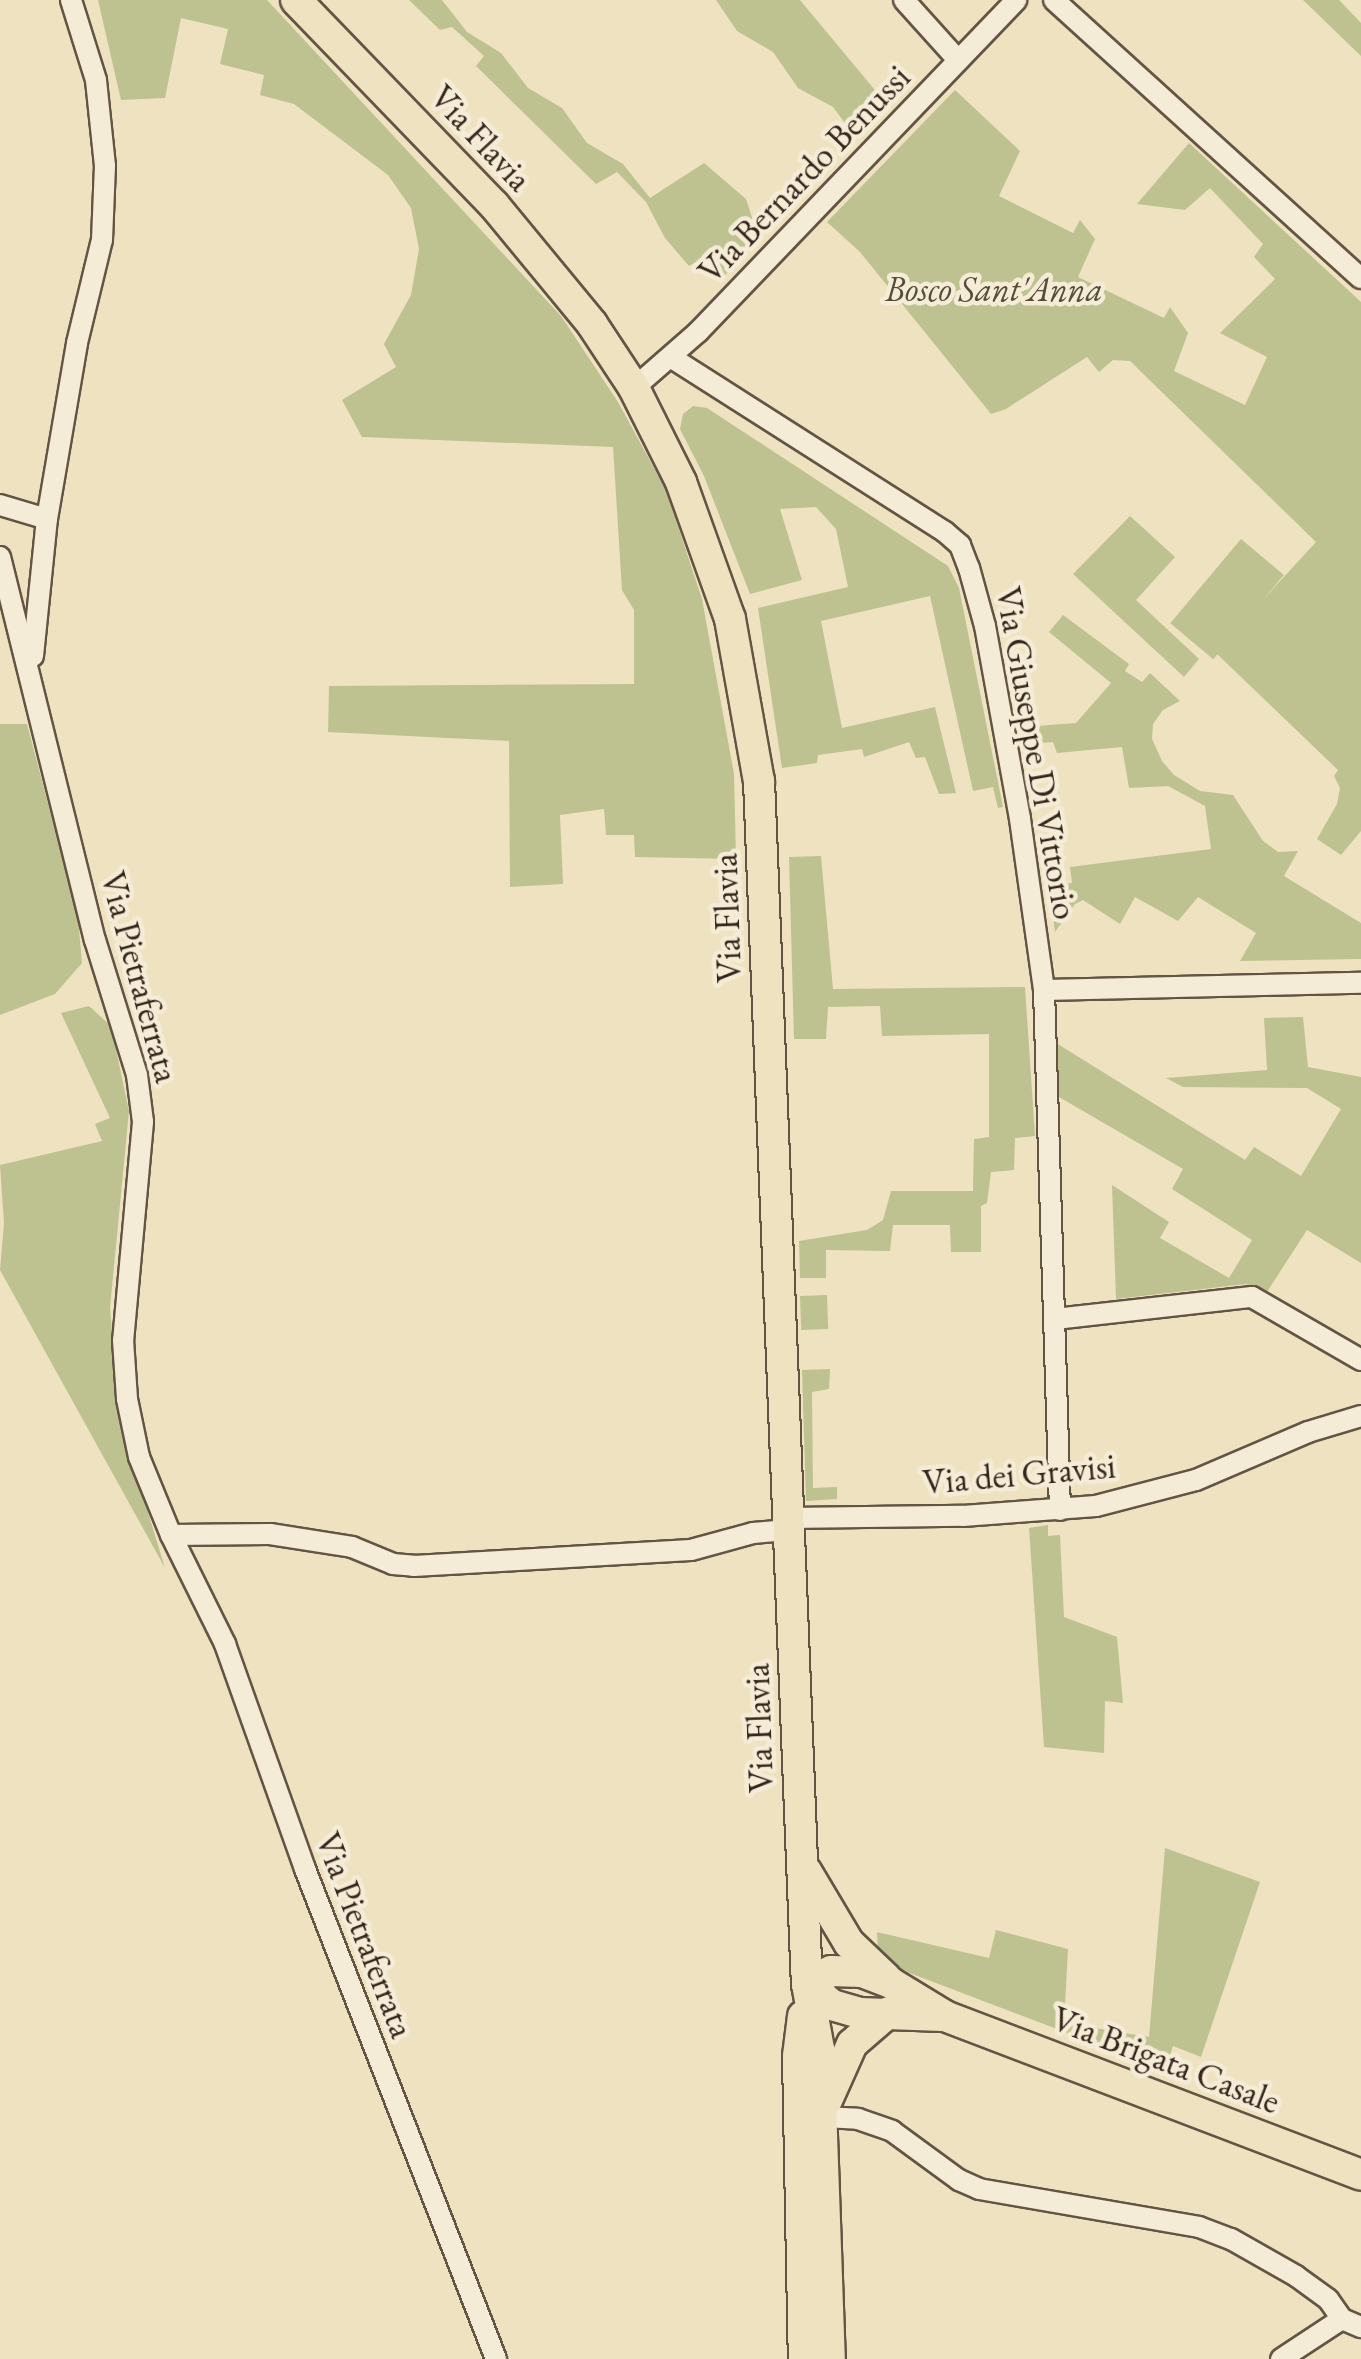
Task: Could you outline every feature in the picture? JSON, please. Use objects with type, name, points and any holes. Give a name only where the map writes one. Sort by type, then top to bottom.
[{"type":"main road","name":"Via Flavia","points":[[296,0],[542,260],[634,388],[703,537],[730,618],[752,719],[760,780],[807,1984],[819,2048],[830,2359]]},
{"type":"main road","points":[[802,1862],[849,1944],[890,1998],[852,2044],[831,2084],[823,2117]]},
{"type":"main road","name":"Via Flavia","points":[[804,2359],[798,2056],[807,1984]]},
{"type":"main road","name":"Via Brigata Casale","points":[[807,1984],[832,2005],[860,2013],[890,1998],[945,2016],[1361,2175]]},
{"type":"street","points":[[32,673],[47,519],[76,343],[102,240],[104,166],[96,80],[71,0]]},
{"type":"street","points":[[904,0],[958,60]]},
{"type":"street","name":"Via Bernardo Benussi","points":[[634,388],[672,358],[1016,0]]},
{"type":"street","points":[[1054,0],[1361,278]]},
{"type":"street","name":"Via Giuseppe Di Vittorio","points":[[672,358],[960,546],[985,626],[1036,911],[1044,990],[1060,1510]]},
{"type":"street","points":[[0,506],[47,519]]},
{"type":"street","name":"Via Pietraferrata","points":[[0,557],[32,673],[94,940],[136,1075],[143,1122],[122,1340],[127,1399],[139,1458],[171,1535],[226,1644],[318,1906],[496,2359]]},
{"type":"street","points":[[1044,990],[1361,983]]},
{"type":"street","points":[[1055,1319],[1252,1297],[1361,1360]]},
{"type":"street","name":"Via dei Gravisi","points":[[788,1524],[1096,1506],[1196,1480],[1308,1432],[1361,1416]]},
{"type":"street","points":[[171,1535],[270,1534],[352,1547],[394,1564],[414,1566],[691,1550],[788,1524]]},
{"type":"street","points":[[823,2117],[858,2118],[892,2131],[960,2180],[980,2188],[1199,2227],[1231,2238],[1296,2276],[1352,2323],[1281,2359]]},
{"type":"green space","points":[[98,0],[267,0],[561,316],[618,402],[666,490],[702,599],[734,774],[736,859],[635,857],[634,835],[606,835],[604,809],[560,815],[563,884],[510,887],[509,741],[328,732],[329,686],[634,684],[634,610],[622,590],[613,447],[362,437],[342,400],[396,367],[384,344],[411,295],[419,249],[411,208],[388,175],[294,104],[260,95],[264,75],[220,64],[228,29],[181,18],[165,98],[121,100]]},
{"type":"green space","points":[[409,0],[442,0],[467,32],[501,53],[528,88],[562,108],[587,143],[623,164],[650,198],[704,163],[746,199],[755,227],[749,251],[719,281],[703,258],[689,266],[665,238],[646,202],[617,172],[596,184],[476,66],[484,56],[452,27],[440,30]]},
{"type":"green space","points":[[716,0],[800,0],[889,107],[857,139],[833,107],[798,88],[773,52],[737,31]]},
{"type":"green space","points":[[1303,0],[1339,0],[1361,23],[1361,56]]},
{"type":"green space","name":"Bosco Sant'Anna","points":[[955,90],[1020,151],[999,196],[1073,233],[1080,220],[1095,239],[1078,277],[1164,318],[1170,307],[1188,333],[1174,371],[1245,405],[1267,357],[1220,333],[1275,279],[1254,257],[1263,244],[1210,188],[1185,210],[1137,204],[1189,143],[1361,302],[1361,831],[1341,855],[1317,839],[1337,804],[1340,788],[1334,776],[1338,770],[1215,652],[1316,542],[1130,361],[1113,360],[1099,372],[1087,357],[1006,409],[991,414],[860,252],[827,222]]},
{"type":"green space","points":[[693,406],[707,408],[948,566],[959,588],[1003,807],[998,808],[993,787],[973,791],[930,596],[821,621],[842,728],[935,707],[956,793],[939,794],[925,757],[916,758],[909,742],[864,757],[862,749],[818,755],[817,763],[782,768],[758,608],[848,587],[836,529],[816,507],[780,509],[802,580],[750,594],[704,476],[680,429],[683,414]]},
{"type":"green space","points":[[1130,516],[1175,557],[1136,600],[1199,659],[1184,677],[1073,574]]},
{"type":"green space","points":[[1241,539],[1284,575],[1213,659],[1170,623]]},
{"type":"green space","points":[[1063,615],[1129,664],[1125,671],[1142,682],[1150,673],[1180,701],[1163,710],[1153,724],[1152,739],[1162,761],[1174,775],[1200,791],[1233,795],[1263,841],[1278,852],[1298,851],[1284,876],[1361,923],[1361,959],[1240,961],[1256,933],[1198,897],[1178,921],[1135,897],[1120,924],[1083,900],[1075,904],[1055,932],[1049,885],[1072,883],[1070,867],[1211,849],[1205,806],[1168,786],[1129,788],[1122,747],[1057,753],[1053,742],[1027,744],[1023,727],[1076,723],[1111,683],[1049,632]]},
{"type":"green space","points":[[0,724],[27,724],[78,917],[82,963],[55,994],[0,1015]]},
{"type":"green space","points":[[821,856],[833,989],[1025,987],[1035,1136],[1015,1138],[1014,1170],[991,1172],[987,1203],[981,1206],[981,1252],[951,1252],[950,1225],[893,1225],[890,1251],[826,1250],[826,1278],[800,1278],[799,1241],[867,1230],[883,1220],[891,1191],[973,1191],[974,1139],[989,1137],[989,1034],[882,1036],[880,1006],[828,1007],[826,1039],[794,1039],[789,857]]},
{"type":"green space","points":[[89,1006],[111,1026],[129,1111],[110,1308],[119,1418],[165,1568],[0,1270],[4,1223],[0,1165],[102,1141],[95,1124],[110,1118],[61,1013]]},
{"type":"green space","points":[[1303,1017],[1308,1067],[1361,1077],[1361,1263],[1307,1230],[1267,1292],[1246,1284],[1116,1299],[1112,1185],[1169,1222],[1160,1238],[1229,1278],[1252,1240],[1172,1189],[1183,1169],[1059,1097],[1056,1043],[1245,1160],[1254,1147],[1301,1176],[1341,1109],[1307,1088],[1183,1087],[1166,1078],[1267,1070],[1264,1018]]},
{"type":"green space","points":[[827,1295],[828,1329],[801,1330],[800,1296]]},
{"type":"green space","points":[[830,1369],[829,1389],[812,1392],[813,1488],[837,1487],[837,1499],[806,1501],[802,1370]]},
{"type":"green space","points":[[1048,1525],[1048,1536],[1060,1535],[1064,1617],[1117,1637],[1123,1703],[1105,1701],[1104,1753],[1044,1747],[1029,1528]]},
{"type":"green space","points":[[1165,1848],[1260,1882],[1201,2057],[1173,2046],[1165,2070],[907,1972],[878,1954],[877,1932],[989,1958],[996,1930],[1068,1949],[1064,2023],[1149,2037]]}]
